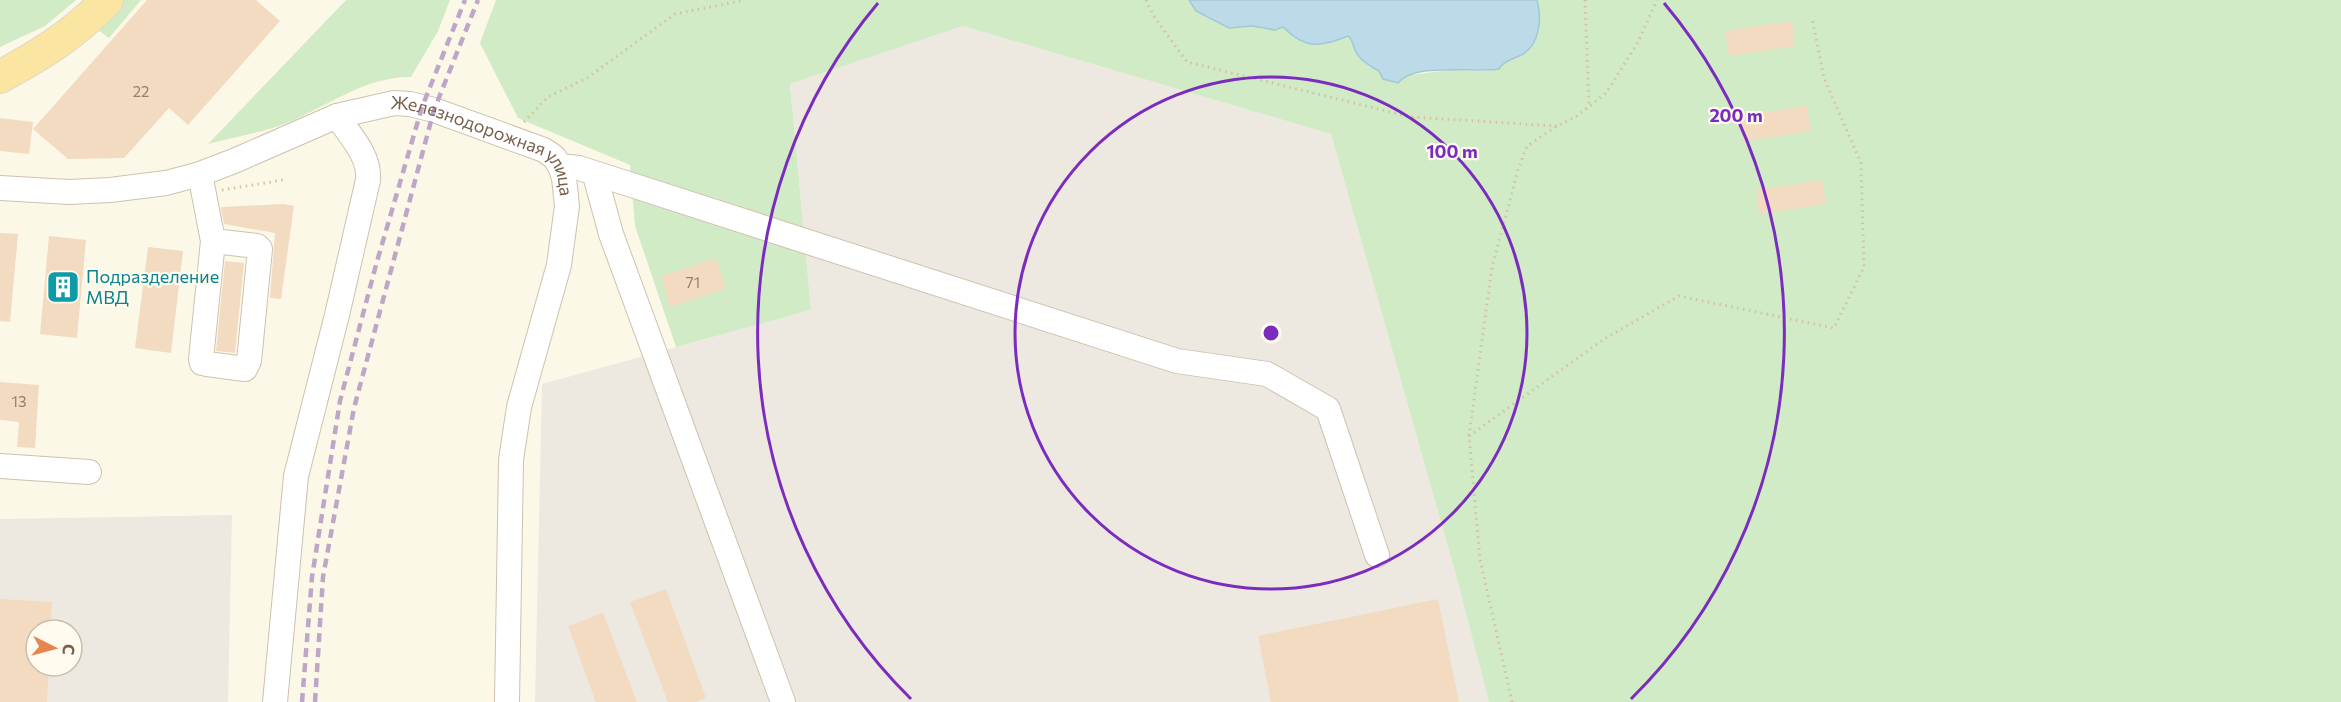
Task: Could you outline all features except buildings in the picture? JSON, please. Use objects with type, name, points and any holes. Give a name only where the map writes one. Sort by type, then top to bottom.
[{"type":"main road","points":[[0,77],[53,47],[88,20],[107,0]]},
{"type":"street","name":"Железнодорожная улица","points":[[0,188],[69,192],[166,183],[200,174],[337,116],[383,104],[410,104],[544,150],[554,158],[564,178],[567,206],[559,265],[519,407],[511,460],[507,702]]},
{"type":"street","points":[[275,702],[296,476],[337,315],[368,173],[363,154],[337,116]]},
{"type":"street","points":[[560,166],[579,168],[1177,361],[1267,374],[1328,409],[1377,555]]},
{"type":"street","points":[[200,174],[213,241],[201,359],[202,363],[244,369],[249,361],[260,249],[257,246],[213,241]]},
{"type":"street","points":[[595,175],[611,234],[783,702]]},
{"type":"street","points":[[0,466],[89,472]]},
{"type":"path","points":[[508,138],[548,97],[587,78],[675,14],[745,0]]},
{"type":"path","points":[[1146,0],[1153,15],[1187,62],[1411,117],[1557,126]]},
{"type":"path","points":[[1585,0],[1589,106]]},
{"type":"path","points":[[1512,702],[1480,559],[1469,436],[1492,267],[1518,170],[1527,146],[1577,116],[1605,93],[1637,44],[1657,0]]},
{"type":"path","points":[[1469,436],[1604,339],[1679,296],[1834,328],[1864,267],[1861,163],[1824,78],[1812,18]]},
{"type":"shaded area","points":[[963,26],[1331,134],[1454,568],[1489,702],[535,702],[542,384],[811,310],[790,84]]},
{"type":"shaded area","points":[[232,515],[228,702],[0,702],[0,519]]},
{"type":"green space","points":[[0,0],[76,0],[45,26],[0,47]]},
{"type":"green space","points":[[117,0],[141,0],[109,38],[94,27]]},
{"type":"green space","points":[[346,0],[450,0],[438,31],[411,77],[395,78],[364,86],[282,125],[208,144]]},
{"type":"green space","points":[[496,0],[1189,0],[1197,11],[1229,28],[1283,27],[1298,37],[1313,40],[1348,36],[1352,39],[1355,51],[1369,67],[1403,76],[1449,70],[1499,69],[1504,62],[1516,58],[1539,6],[1537,0],[2341,0],[2341,702],[1489,702],[1454,568],[1331,134],[963,26],[790,84],[811,310],[676,347],[635,226],[630,165],[518,118],[480,43]]},
{"type":"water","points":[[1189,0],[1537,0],[1539,22],[1536,37],[1529,50],[1499,69],[1431,70],[1406,77],[1398,83],[1383,79],[1379,71],[1362,60],[1348,36],[1322,44],[1314,44],[1299,40],[1283,27],[1275,30],[1252,26],[1229,28],[1196,11]]},
{"type":"railway","points":[[302,702],[312,577],[340,401],[376,265],[422,107],[465,0]]},
{"type":"railway","points":[[315,702],[323,577],[354,408],[434,110],[478,0]]},
{"type":"place","name":"Подразделение МВД","points":[[63,287]]}]
